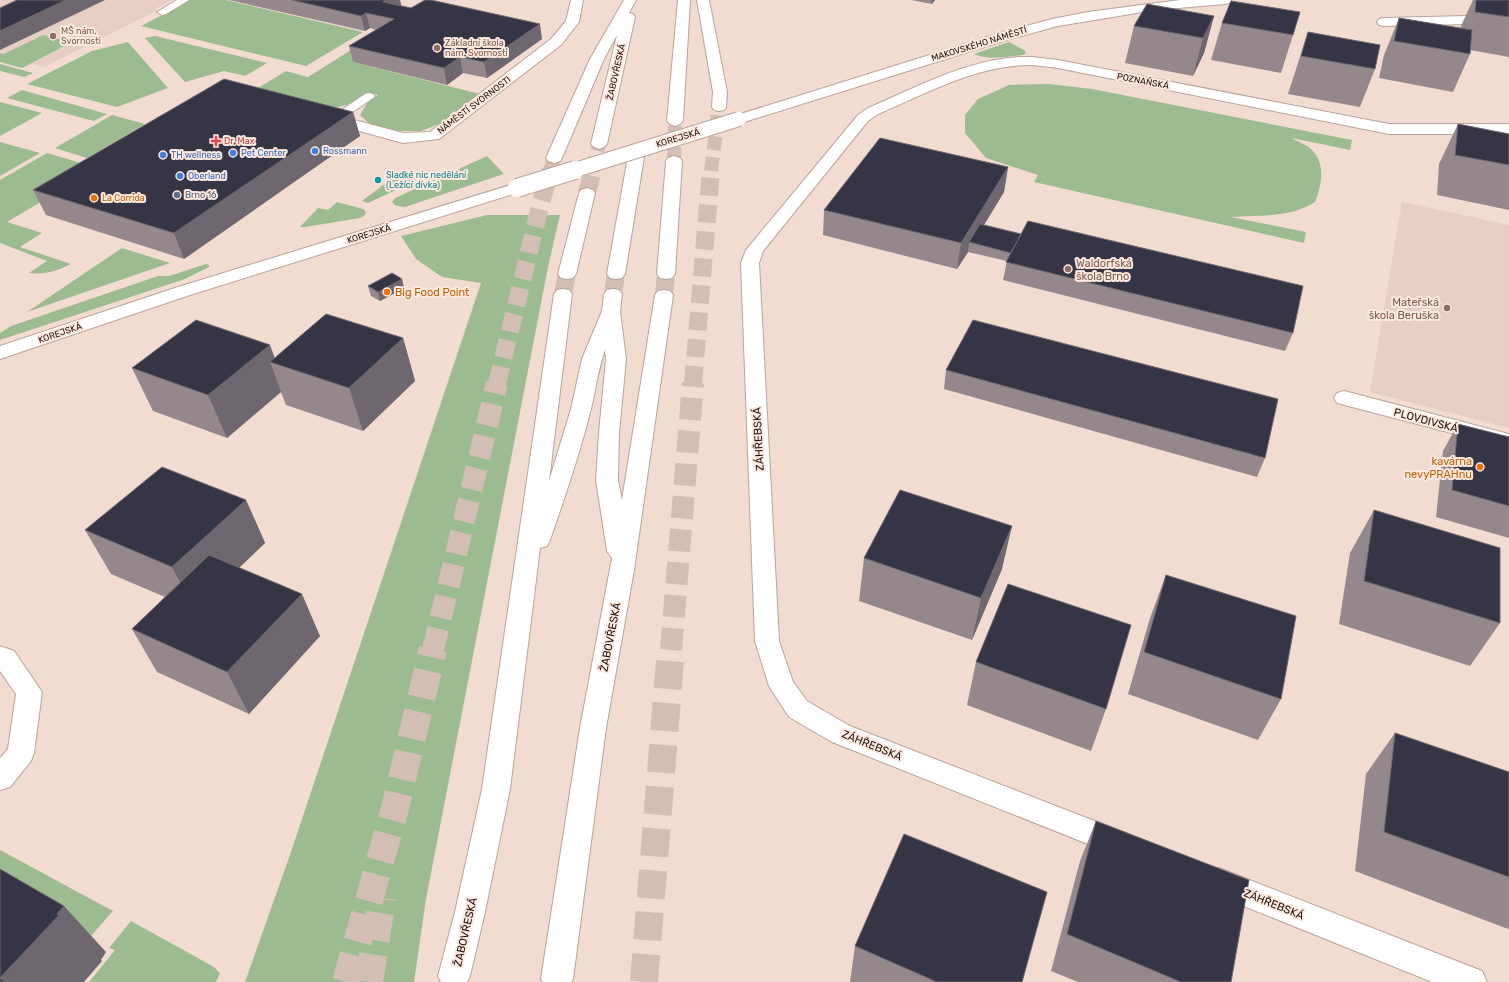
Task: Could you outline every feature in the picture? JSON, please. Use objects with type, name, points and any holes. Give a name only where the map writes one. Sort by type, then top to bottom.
[{"type":"main road","name":"NÁMĚSTÍ SVORNOSTI","points":[[311,114],[403,138],[434,136],[556,42],[572,22],[577,0]]},
{"type":"main road","name":"ŽABOVŘESKÁ","points":[[599,144],[631,0]]},
{"type":"main road","points":[[554,158],[597,59],[631,0]]},
{"type":"main road","points":[[676,120],[684,0]]},
{"type":"main road","points":[[703,0],[720,92],[719,107]]},
{"type":"main road","name":"MAKOVSKÉHO NÁMĚSTÍ","points":[[739,119],[1005,36],[1057,22],[1149,7],[1225,0]]},
{"type":"main road","points":[[1418,7],[1430,21]]},
{"type":"main road","points":[[1384,22],[1509,19]]},
{"type":"main road","name":"POZNAŇSKÁ","points":[[813,177],[863,118],[873,111],[976,69],[996,64],[1026,61],[1058,64],[1389,129],[1509,129]]},
{"type":"main road","name":"KOREJSKÁ","points":[[0,353],[184,291],[739,119]]},
{"type":"main road","points":[[616,274],[637,151]]},
{"type":"main road","points":[[666,274],[674,161]]},
{"type":"main road","name":"ZÁHŘEBSKÁ","points":[[813,177],[755,250],[750,263],[767,641],[782,686],[798,709],[841,734],[1140,851]]},
{"type":"main road","points":[[567,274],[587,193]]},
{"type":"main road","name":"ŽABOVŘESKÁ","points":[[454,976],[472,904],[496,789],[526,578],[545,421],[564,294]]},
{"type":"main road","name":"ŽABOVŘESKÁ","points":[[557,979],[592,728],[622,570],[664,295]]},
{"type":"main road","points":[[526,578],[558,486],[581,409],[592,359],[612,303],[616,359],[609,433],[607,480],[622,570]]},
{"type":"main road","name":"PLOVDIVSKÁ","points":[[1344,398],[1509,441]]},
{"type":"main road","points":[[0,656],[4,658],[29,692],[21,753],[0,778]]},
{"type":"main road","name":"ZÁHŘEBSKÁ","points":[[1198,874],[1471,982]]},
{"type":"lane","points":[[162,12],[184,0]]},
{"type":"lane","points":[[334,120],[369,96]]},
{"type":"shaded area","name":"MŠ nám. Svornosti","points":[[0,0],[172,0],[155,9],[158,10],[44,67],[32,64],[24,68],[0,62]]},
{"type":"shaded area","name":"Mateřská škola Beruška","points":[[1402,202],[1509,225],[1509,428],[1370,392]]},
{"type":"green space","points":[[191,0],[226,0],[363,32],[306,66],[141,26]]},
{"type":"green space","points":[[43,35],[72,42],[22,68],[0,62],[0,53],[4,54]]},
{"type":"green space","points":[[155,36],[267,63],[245,76],[224,71],[185,82],[145,38]]},
{"type":"green space","points":[[370,38],[353,62],[484,95],[447,121],[421,131],[389,131],[373,127],[360,115],[367,103],[378,95],[368,92],[347,105],[321,110],[235,102],[286,71],[308,77]]},
{"type":"green space","points":[[128,42],[168,88],[117,107],[27,84],[92,51]]},
{"type":"green space","points":[[1009,42],[1024,50],[1026,53],[1023,55],[992,58],[974,54]]},
{"type":"green space","points":[[0,64],[33,73],[24,77],[0,71]]},
{"type":"green space","points":[[1049,84],[1092,89],[1352,140],[1350,150],[1292,138],[1309,147],[1319,161],[1321,167],[1321,181],[1315,202],[1295,211],[1274,215],[1231,217],[1306,232],[1304,243],[1034,182],[1038,175],[986,158],[965,133],[965,115],[978,99],[1009,85]]},
{"type":"green space","points":[[22,90],[107,114],[94,121],[7,98]]},
{"type":"green space","points":[[0,102],[42,113],[0,136]]},
{"type":"green space","points":[[112,115],[145,124],[87,158],[55,148]]},
{"type":"green space","points":[[0,142],[40,153],[0,176]]},
{"type":"green space","points":[[47,153],[98,168],[7,222],[42,233],[20,247],[71,264],[51,272],[29,273],[47,261],[0,243],[0,180]]},
{"type":"green space","points":[[487,156],[504,174],[405,207],[396,206],[392,202],[395,198]]},
{"type":"green space","points":[[399,173],[413,177],[415,181],[368,203],[362,201]]},
{"type":"green space","points":[[337,202],[363,209],[366,212],[365,215],[360,218],[300,227],[318,208],[328,210]]},
{"type":"green space","points":[[487,215],[560,215],[548,267],[426,899],[414,982],[245,982],[291,852],[481,283],[442,277],[416,259],[401,236]]},
{"type":"green space","points":[[122,248],[170,263],[27,312]]},
{"type":"green space","points":[[206,264],[209,265],[209,267],[185,279],[0,340],[0,333],[11,326],[158,276],[169,276]]},
{"type":"green space","points":[[0,850],[113,911],[90,937],[0,884]]},
{"type":"green space","points":[[131,921],[214,967],[220,973],[216,982],[89,982],[115,950],[109,948]]},
{"type":"building","points":[[17,0],[66,0],[0,31],[0,8]]},
{"type":"building","name":"Základní škola nám. Svornosti","points":[[292,0],[387,0],[383,2],[411,8],[425,0],[431,0],[540,24],[484,62],[460,57],[444,68],[349,46],[394,19],[366,13],[361,16]]},
{"type":"building","points":[[1476,0],[1509,0],[1509,17],[1475,12]]},
{"type":"building","points":[[1231,1],[1300,12],[1293,35],[1222,23]]},
{"type":"building","points":[[1147,4],[1214,16],[1203,38],[1134,26]]},
{"type":"building","points":[[1399,18],[1472,30],[1470,54],[1394,41]]},
{"type":"building","points":[[1308,32],[1380,45],[1375,69],[1301,56]]},
{"type":"building","points":[[224,79],[353,112],[174,233],[33,190]]},
{"type":"building","points":[[1458,124],[1509,134],[1509,165],[1455,155]]},
{"type":"building","points":[[880,138],[1008,167],[961,243],[824,210]]},
{"type":"building","points":[[1028,221],[1303,286],[1293,333],[1006,262]]},
{"type":"building","points":[[980,224],[1021,234],[1011,253],[969,242]]},
{"type":"building","points":[[392,273],[402,279],[378,292],[368,286]]},
{"type":"building","points":[[326,314],[403,338],[349,388],[270,362]]},
{"type":"building","points":[[196,320],[270,345],[208,395],[132,368]]},
{"type":"building","points":[[973,320],[1278,399],[1265,458],[946,370]]},
{"type":"building","points":[[1458,424],[1509,437],[1509,506],[1452,490]]},
{"type":"building","points":[[162,467],[246,500],[172,567],[85,530]]},
{"type":"building","points":[[900,490],[1012,526],[981,598],[864,558]]},
{"type":"building","points":[[1374,510],[1500,548],[1500,623],[1364,581]]},
{"type":"building","points":[[209,555],[302,594],[227,672],[132,629]]},
{"type":"building","points":[[1166,575],[1296,616],[1281,699],[1144,652]]},
{"type":"building","points":[[1008,584],[1131,625],[1106,709],[976,662]]},
{"type":"building","points":[[1395,733],[1509,772],[1509,877],[1384,832]]},
{"type":"building","points":[[1096,821],[1249,880],[1231,982],[1181,982],[1067,934]]},
{"type":"building","points":[[904,834],[1047,892],[1022,982],[937,982],[855,946]]},
{"type":"building","points":[[0,869],[64,906],[57,914],[59,915],[0,978]]},
{"type":"tunnel","points":[[711,171],[719,107]]},
{"type":"tunnel","points":[[674,161],[675,121]]},
{"type":"tunnel","points":[[592,171],[599,144]]},
{"type":"tunnel","points":[[550,171],[554,158]]},
{"type":"tunnel","points":[[497,384],[541,202],[551,170]]},
{"type":"tunnel","points":[[587,193],[593,170]]},
{"type":"tunnel","points":[[693,384],[711,170]]},
{"type":"tunnel","points":[[563,294],[567,274]]},
{"type":"tunnel","points":[[613,294],[616,274]]},
{"type":"tunnel","points":[[664,295],[666,274]]},
{"type":"tunnel","points":[[433,650],[497,383]]},
{"type":"tunnel","points":[[671,650],[693,383]]},
{"type":"tunnel","points":[[346,982],[395,808],[433,649]]},
{"type":"tunnel","points":[[644,982],[671,649]]},
{"type":"tunnel","points":[[369,982],[382,898]]},
{"type":"place","name":"MŠ nám. Svornosti","points":[[53,36]]},
{"type":"place","name":"Základní škola nám. Svornosti","points":[[437,48]]},
{"type":"place","name":"Dr. Max","points":[[216,141]]},
{"type":"place","name":"Rossmann","points":[[315,151]]},
{"type":"place","name":"Pet Center","points":[[233,153]]},
{"type":"place","name":"TH wellness","points":[[163,155]]},
{"type":"place","name":"Oberland","points":[[180,176]]},
{"type":"place","name":"Sladké nic nedělání (Ležící dívka)","points":[[378,180]]},
{"type":"place","name":"Brno 16","points":[[177,195]]},
{"type":"place","name":"La Corrida","points":[[94,198]]},
{"type":"place","name":"Waldorfská škola Brno","points":[[1068,269]]},
{"type":"place","name":"Big Food Point","points":[[387,292]]},
{"type":"place","name":"Mateřská škola Beruška","points":[[1447,308]]},
{"type":"place","name":"kavárna nevyPRAHnu","points":[[1480,467]]}]
